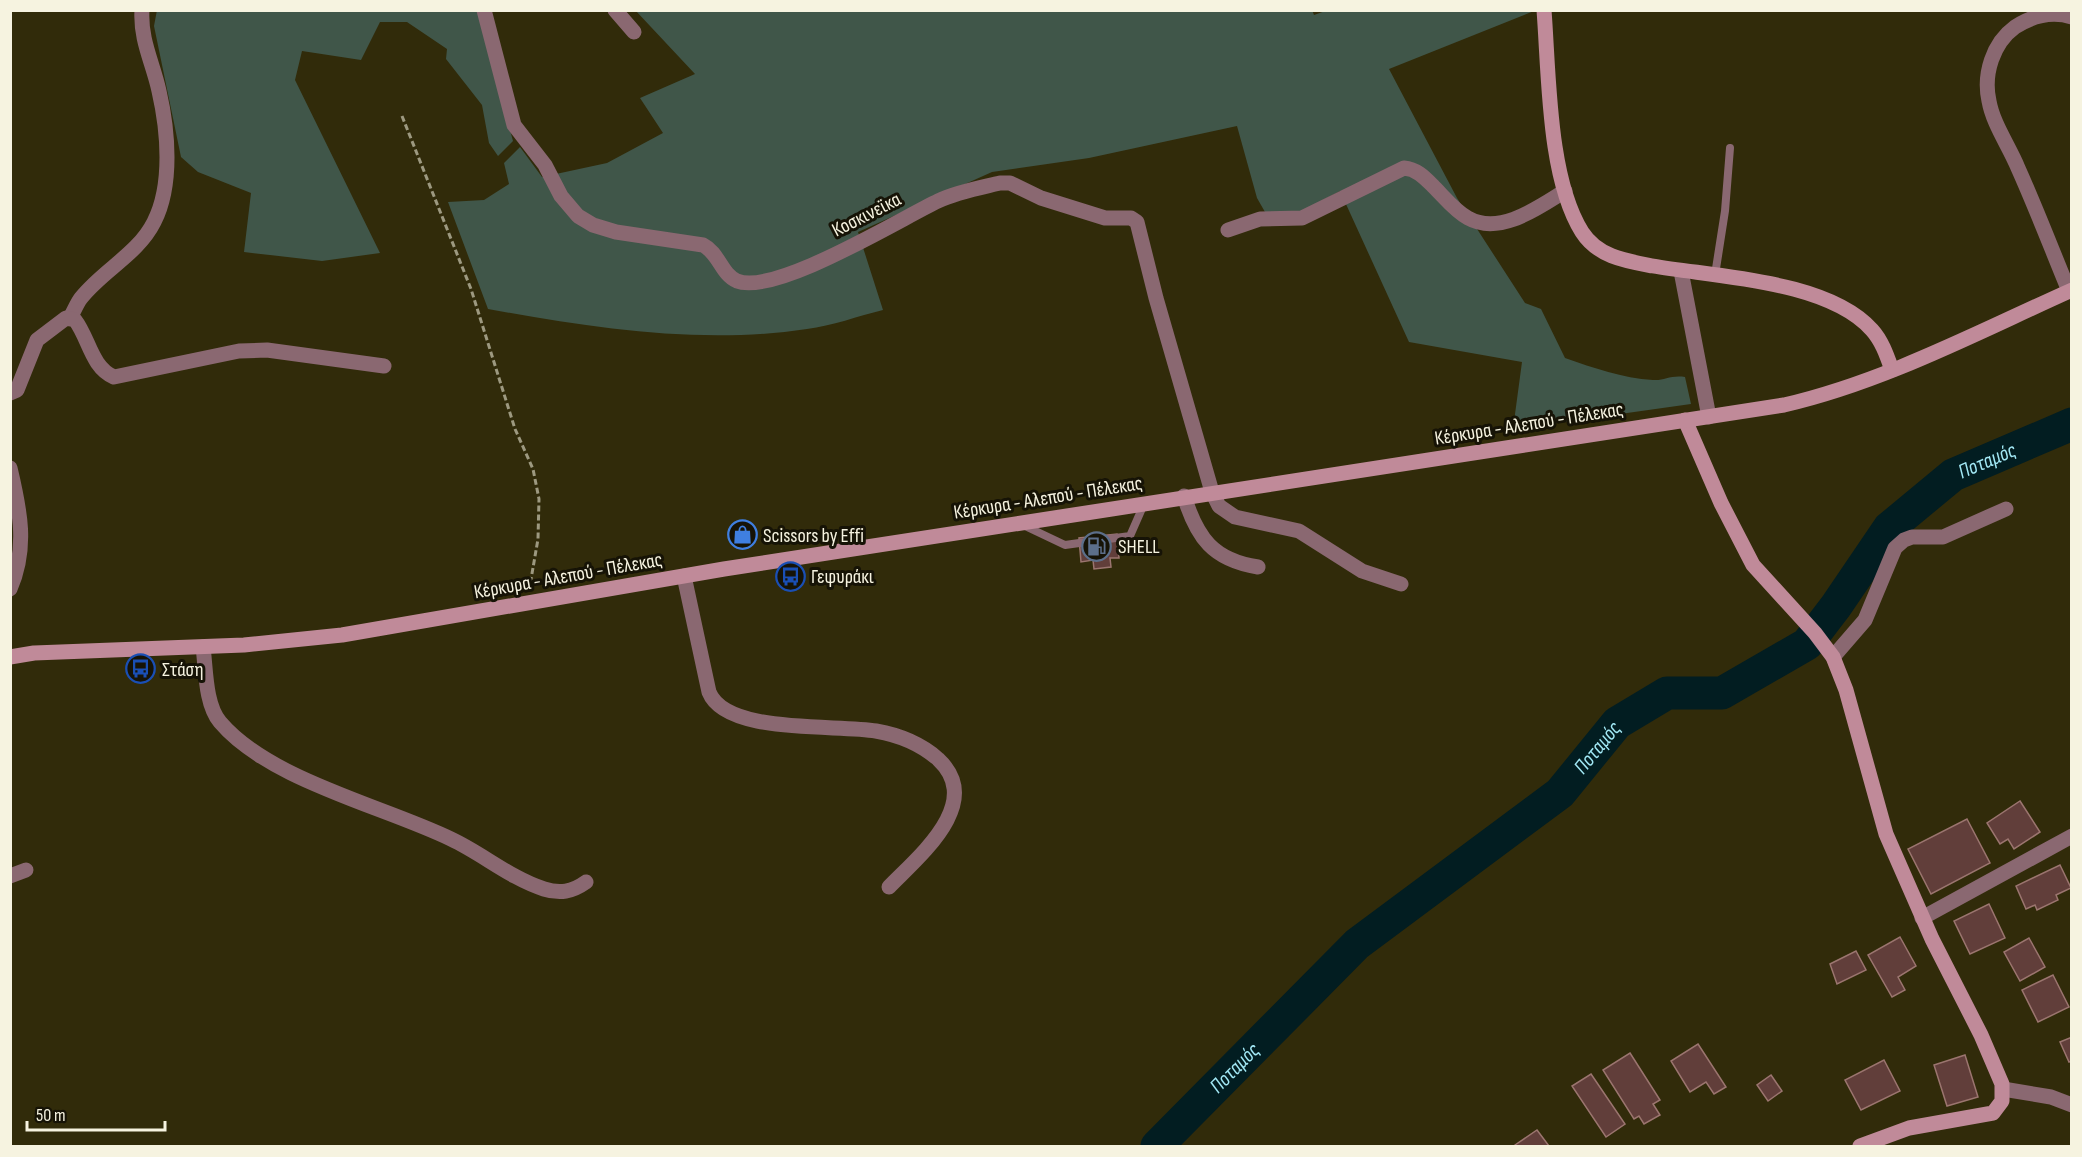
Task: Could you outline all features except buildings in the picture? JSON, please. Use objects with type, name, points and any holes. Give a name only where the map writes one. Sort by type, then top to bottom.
[{"type":"main road","points":[[1544,10],[1554,132],[1565,191],[1576,221],[1595,248],[1618,258],[1763,282],[1812,295],[1841,307],[1873,331],[1881,342],[1892,370]]},
{"type":"main road","name":"Κέρκυρα - Αλεπού - Πέλεκας","points":[[10,657],[34,653],[295,641],[527,605],[684,576],[1018,522],[1709,417],[1808,399],[1892,370],[2070,290]]},
{"type":"main road","points":[[1685,420],[1726,513],[1753,566],[1829,652],[1846,690],[1886,834],[1922,918],[1995,1065],[2003,1089],[2002,1101],[1993,1113],[1909,1128],[1860,1146]]},
{"type":"street","points":[[10,393],[17,390],[38,340],[61,320],[70,318],[81,298],[142,240],[158,214],[164,195],[165,132],[159,90],[141,24],[142,10]]},
{"type":"street","name":"Κοσκινεϊκα","points":[[484,10],[514,125],[521,138],[545,165],[561,196],[578,216],[593,225],[616,232],[704,245],[711,249],[730,277],[739,282],[772,279],[806,268],[941,200],[999,183],[1010,183],[1041,198],[1105,218],[1131,218],[1137,222],[1156,298],[1212,492]]},
{"type":"street","points":[[615,10],[634,32]]},
{"type":"street","points":[[2070,290],[2022,175],[1995,118],[1988,93],[1994,51],[2006,34],[2020,24],[2042,15],[2056,13],[2072,17]]},
{"type":"street","points":[[1228,230],[1260,219],[1302,218],[1404,168],[1422,175],[1456,209],[1480,223],[1500,223],[1525,215],[1565,191]]},
{"type":"street","points":[[1681,270],[1709,417]]},
{"type":"street","points":[[70,318],[78,324],[102,369],[114,377],[239,351],[276,351],[384,366]]},
{"type":"street","points":[[10,468],[22,523],[22,555],[10,589]]},
{"type":"street","points":[[1212,492],[1219,506],[1235,517],[1299,531],[1362,571],[1401,584]]},
{"type":"street","points":[[1184,496],[1193,523],[1205,542],[1236,562],[1258,567]]},
{"type":"street","points":[[1829,652],[1865,620],[1895,548],[1904,540],[1940,538],[2006,509]]},
{"type":"street","points":[[684,576],[709,692],[718,707],[784,726],[876,731],[917,744],[944,765],[952,779],[955,792],[953,809],[931,843],[889,887]]},
{"type":"street","points":[[203,647],[211,705],[218,720],[233,735],[279,767],[448,837],[477,852],[519,879],[544,889],[563,892],[577,888],[586,882]]},
{"type":"street","points":[[1922,918],[2072,836]]},
{"type":"street","points":[[10,876],[26,870]]},
{"type":"street","points":[[2003,1089],[2051,1097],[2072,1105]]},
{"type":"lane","points":[[1715,275],[1725,211],[1730,148]]},
{"type":"lane","points":[[1018,522],[1065,544],[1130,536],[1145,502]]},
{"type":"path","points":[[402,116],[471,289],[515,429],[533,469],[539,499],[538,539],[527,605]]},
{"type":"green space","points":[[157,10],[478,11],[513,141],[498,156],[489,143],[482,105],[446,59],[447,49],[407,22],[380,22],[361,60],[302,51],[295,80],[380,253],[322,261],[244,252],[251,193],[198,172],[181,157],[154,26]]},
{"type":"green space","points":[[1312,10],[1314,15],[1328,10],[1534,11],[1389,69],[1457,198],[1525,303],[1541,309],[1565,358],[1619,375],[1642,379],[1685,377],[1691,404],[1513,429],[1522,362],[1409,342],[1340,191],[1299,213],[1265,212],[1257,198],[1237,126],[1089,158],[992,172],[858,232],[883,310],[816,328],[767,334],[687,335],[647,332],[488,309],[448,202],[484,200],[509,184],[504,163],[520,147],[542,177],[607,163],[663,133],[640,98],[695,74],[636,11]]},
{"type":"waterway","name":"Ποταμός","points":[[1157,1146],[1357,944],[1560,793],[1617,723],[1667,693],[1722,693],[1807,644],[1889,528],[1953,475],[2072,424]]},
{"type":"place","name":"Scissors by Effi","points":[[742,535]]},
{"type":"place","name":"SHELL","points":[[1097,546]]},
{"type":"place","name":"Γεφυράκι","points":[[790,576]]},
{"type":"place","name":"Στάση","points":[[141,669]]}]
